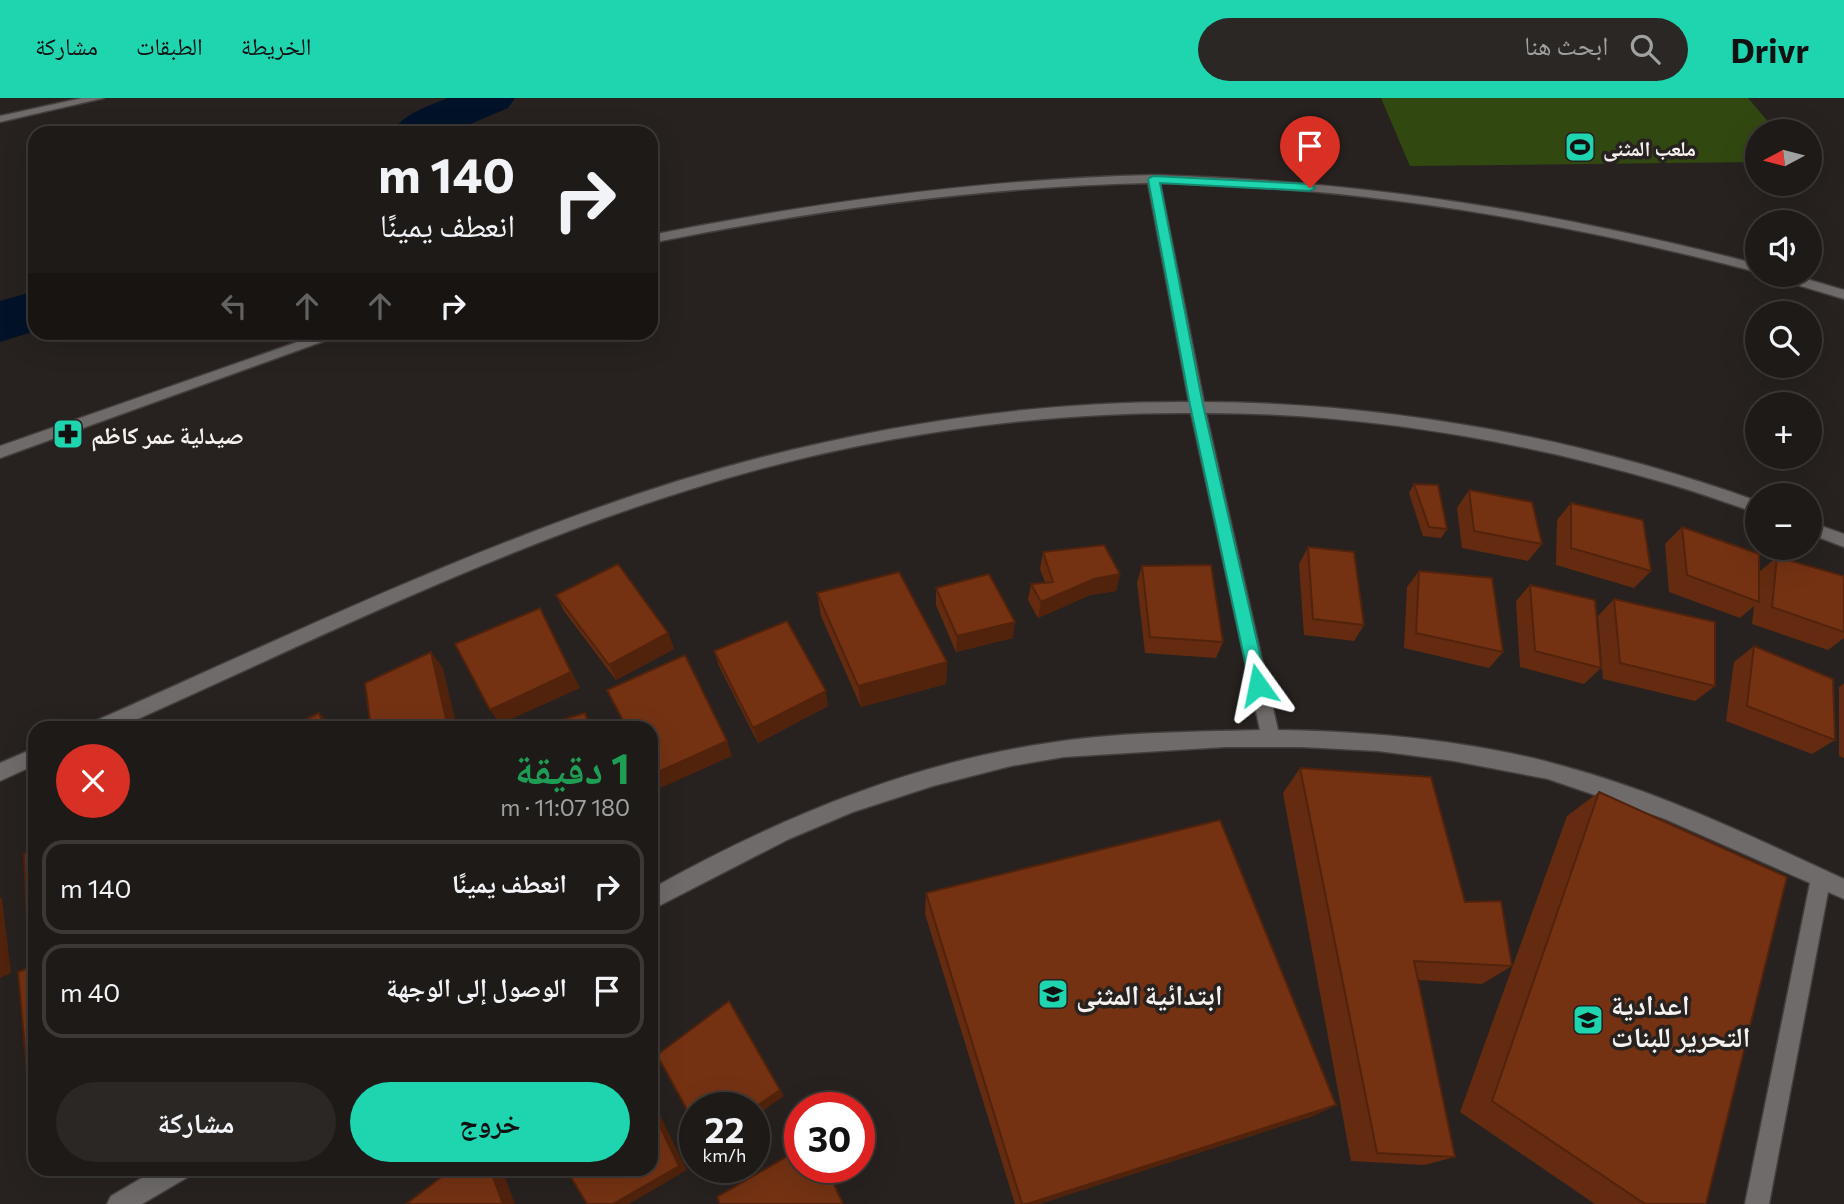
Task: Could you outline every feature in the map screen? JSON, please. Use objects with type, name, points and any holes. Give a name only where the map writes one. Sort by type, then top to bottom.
[{"type":"street","points":[[0,119],[98,98]]},
{"type":"street","points":[[658,238],[774,214],[913,195],[1040,183],[1153,179],[1283,185],[1419,199],[1532,216],[1656,240],[1745,265]]},
{"type":"street","points":[[1153,179],[1197,405],[1270,736]]},
{"type":"street","points":[[1818,287],[1844,295]]},
{"type":"street","points":[[0,452],[319,340]]},
{"type":"street","points":[[115,721],[426,583],[582,521],[686,484],[823,449],[948,423],[1071,409],[1197,405],[1321,411],[1450,427],[1583,455],[1655,474],[1745,503]]},
{"type":"street","points":[[1822,533],[1844,541]]},
{"type":"street","points":[[658,896],[709,866],[818,816],[918,781],[1025,755],[1134,743],[1270,736],[1353,739],[1444,751],[1563,774],[1652,804],[1755,846],[1844,889]]},
{"type":"street","points":[[0,772],[28,760]]},
{"type":"street","points":[[1757,1204],[1821,878]]},
{"type":"street","points":[[119,1204],[168,1176]]},
{"type":"green space","name":"ملعب المثنى","points":[[1381,98],[1748,98],[1766,119],[1745,119],[1745,162],[1410,166]]},
{"type":"building","points":[[1414,484],[1438,485],[1447,529],[1429,527]]},
{"type":"building","points":[[1469,490],[1532,502],[1542,544],[1474,531]]},
{"type":"building","points":[[1571,503],[1643,520],[1651,571],[1571,548]]},
{"type":"building","points":[[1682,527],[1745,549],[1745,560],[1759,560],[1759,602],[1687,575]]},
{"type":"building","points":[[1104,545],[1120,574],[1094,579],[1041,602],[1031,584],[1053,582],[1043,552]]},
{"type":"building","points":[[1308,547],[1354,552],[1364,625],[1313,619]]},
{"type":"building","points":[[1777,560],[1788,560],[1844,576],[1844,632],[1772,607]]},
{"type":"building","points":[[618,564],[668,633],[609,665],[556,595]]},
{"type":"building","points":[[1211,565],[1223,642],[1150,637],[1142,566]]},
{"type":"building","points":[[1419,571],[1492,578],[1503,652],[1416,633]]},
{"type":"building","points":[[899,572],[947,662],[858,686],[817,593]]},
{"type":"building","points":[[989,574],[1015,622],[957,636],[936,588]]},
{"type":"building","points":[[1530,585],[1595,600],[1601,668],[1535,651]]},
{"type":"building","points":[[1614,599],[1715,622],[1715,686],[1620,663]]},
{"type":"building","points":[[540,608],[571,672],[490,710],[455,644]]},
{"type":"building","points":[[787,621],[826,691],[753,728],[714,651]]},
{"type":"building","points":[[1754,646],[1833,679],[1835,740],[1747,706]]},
{"type":"building","points":[[431,652],[446,721],[370,721],[365,683]]},
{"type":"building","points":[[685,655],[727,741],[658,772],[658,721],[623,721],[607,690]]},
{"type":"building","points":[[319,713],[322,721],[303,721]]},
{"type":"building","points":[[585,713],[587,721],[558,721]]},
{"type":"building","points":[[1300,768],[1431,777],[1465,902],[1501,901],[1512,966],[1414,961],[1455,1157],[1377,1153]]},
{"type":"building","points":[[1599,792],[1787,877],[1706,1204],[1645,1204],[1492,1101]]},
{"type":"building","points":[[1220,820],[1336,1105],[1022,1204],[926,893]]},
{"type":"building","points":[[28,852],[27,921],[24,854]]},
{"type":"building","points":[[28,968],[28,1082],[18,972]]},
{"type":"building","points":[[729,1001],[780,1090],[770,1097],[770,1092],[679,1092],[679,1095],[658,1057]]},
{"type":"building","points":[[658,1122],[679,1166],[613,1204],[587,1204],[570,1176],[658,1176]]},
{"type":"building","points":[[784,1158],[784,1183],[833,1183],[843,1204],[720,1204],[717,1197],[741,1183],[770,1183],[770,1166]]},
{"type":"building","points":[[443,1176],[493,1176],[503,1204],[406,1204]]},
{"type":"waterway","points":[[426,126],[491,98]]},
{"type":"waterway","points":[[0,322],[28,312]]},
{"type":"place","name":"ملعب المثنى","points":[[1580,147]]},
{"type":"place","name":"صيدلية عمر كاظم","points":[[68,434]]},
{"type":"place","name":"ابتدائية المثنى","points":[[1053,994]]},
{"type":"place","name":"اعدادية التحرير للبنات","points":[[1588,1020]]},
{"type":"route","points":[[1258,685],[1197,405],[1153,179],[1310,188]]}]
